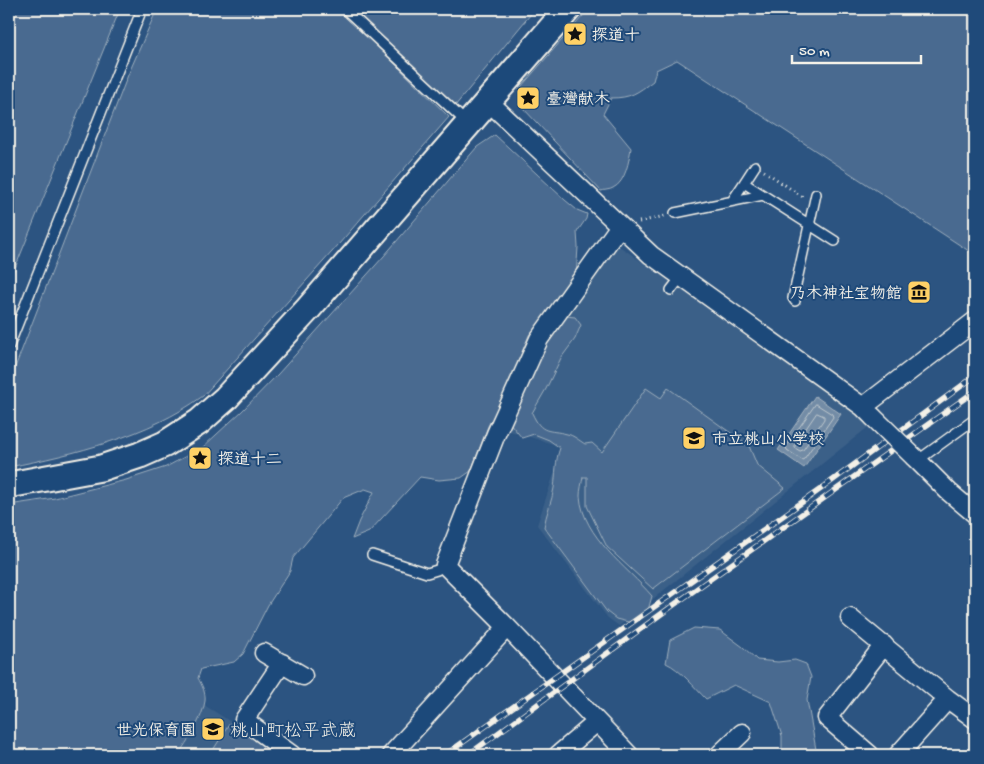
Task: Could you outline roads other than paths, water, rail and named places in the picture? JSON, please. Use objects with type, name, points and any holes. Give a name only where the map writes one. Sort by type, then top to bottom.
[{"type":"street","points":[[9,485],[101,468],[133,458],[166,444],[199,422],[226,398],[308,309],[568,9]]},
{"type":"street","points":[[489,102],[619,227],[651,255],[676,283],[868,412],[915,459],[975,514]]},
{"type":"street","points":[[619,227],[539,339],[496,434],[445,565],[629,755]]},
{"type":"street","points":[[868,412],[975,321]]},
{"type":"street","points":[[850,618],[975,719]]},
{"type":"street","points":[[392,755],[507,627]]},
{"type":"street","points":[[870,755],[827,718],[884,646]]},
{"type":"street","points":[[264,653],[302,676]]},
{"type":"street","points":[[282,663],[244,720],[292,755]]},
{"type":"street","points":[[898,755],[948,699]]},
{"type":"street","points":[[558,755],[597,722]]},
{"type":"street","points":[[719,755],[742,733]]},
{"type":"lane","points":[[9,346],[142,9]]},
{"type":"lane","points":[[345,9],[457,115],[469,124]]},
{"type":"lane","points":[[732,201],[755,166]]},
{"type":"lane","points":[[744,183],[835,241]]},
{"type":"lane","points":[[796,300],[793,298],[816,194]]},
{"type":"lane","points":[[675,213],[763,195]]},
{"type":"lane","points":[[915,459],[975,419]]},
{"type":"lane","points":[[372,555],[428,573],[445,565]]},
{"type":"water","points":[[815,396],[841,414],[804,468],[778,450]]},
{"type":"railway","points":[[445,755],[825,486],[975,376]]},
{"type":"railway","points":[[468,755],[668,609],[975,391]]},
{"type":"place","name":"探道十","points":[[575,34]]},
{"type":"place","name":"臺灣献木","points":[[528,98]]},
{"type":"place","name":"乃木神社宝物館","points":[[919,292]]},
{"type":"place","name":"市立桃山小学校","points":[[694,438]]},
{"type":"place","name":"探道十二","points":[[200,458]]},
{"type":"place","name":"世光保育園","points":[[213,729]]},
{"type":"district","name":"桃山町松平武蔵","points":[[293,730]]}]
